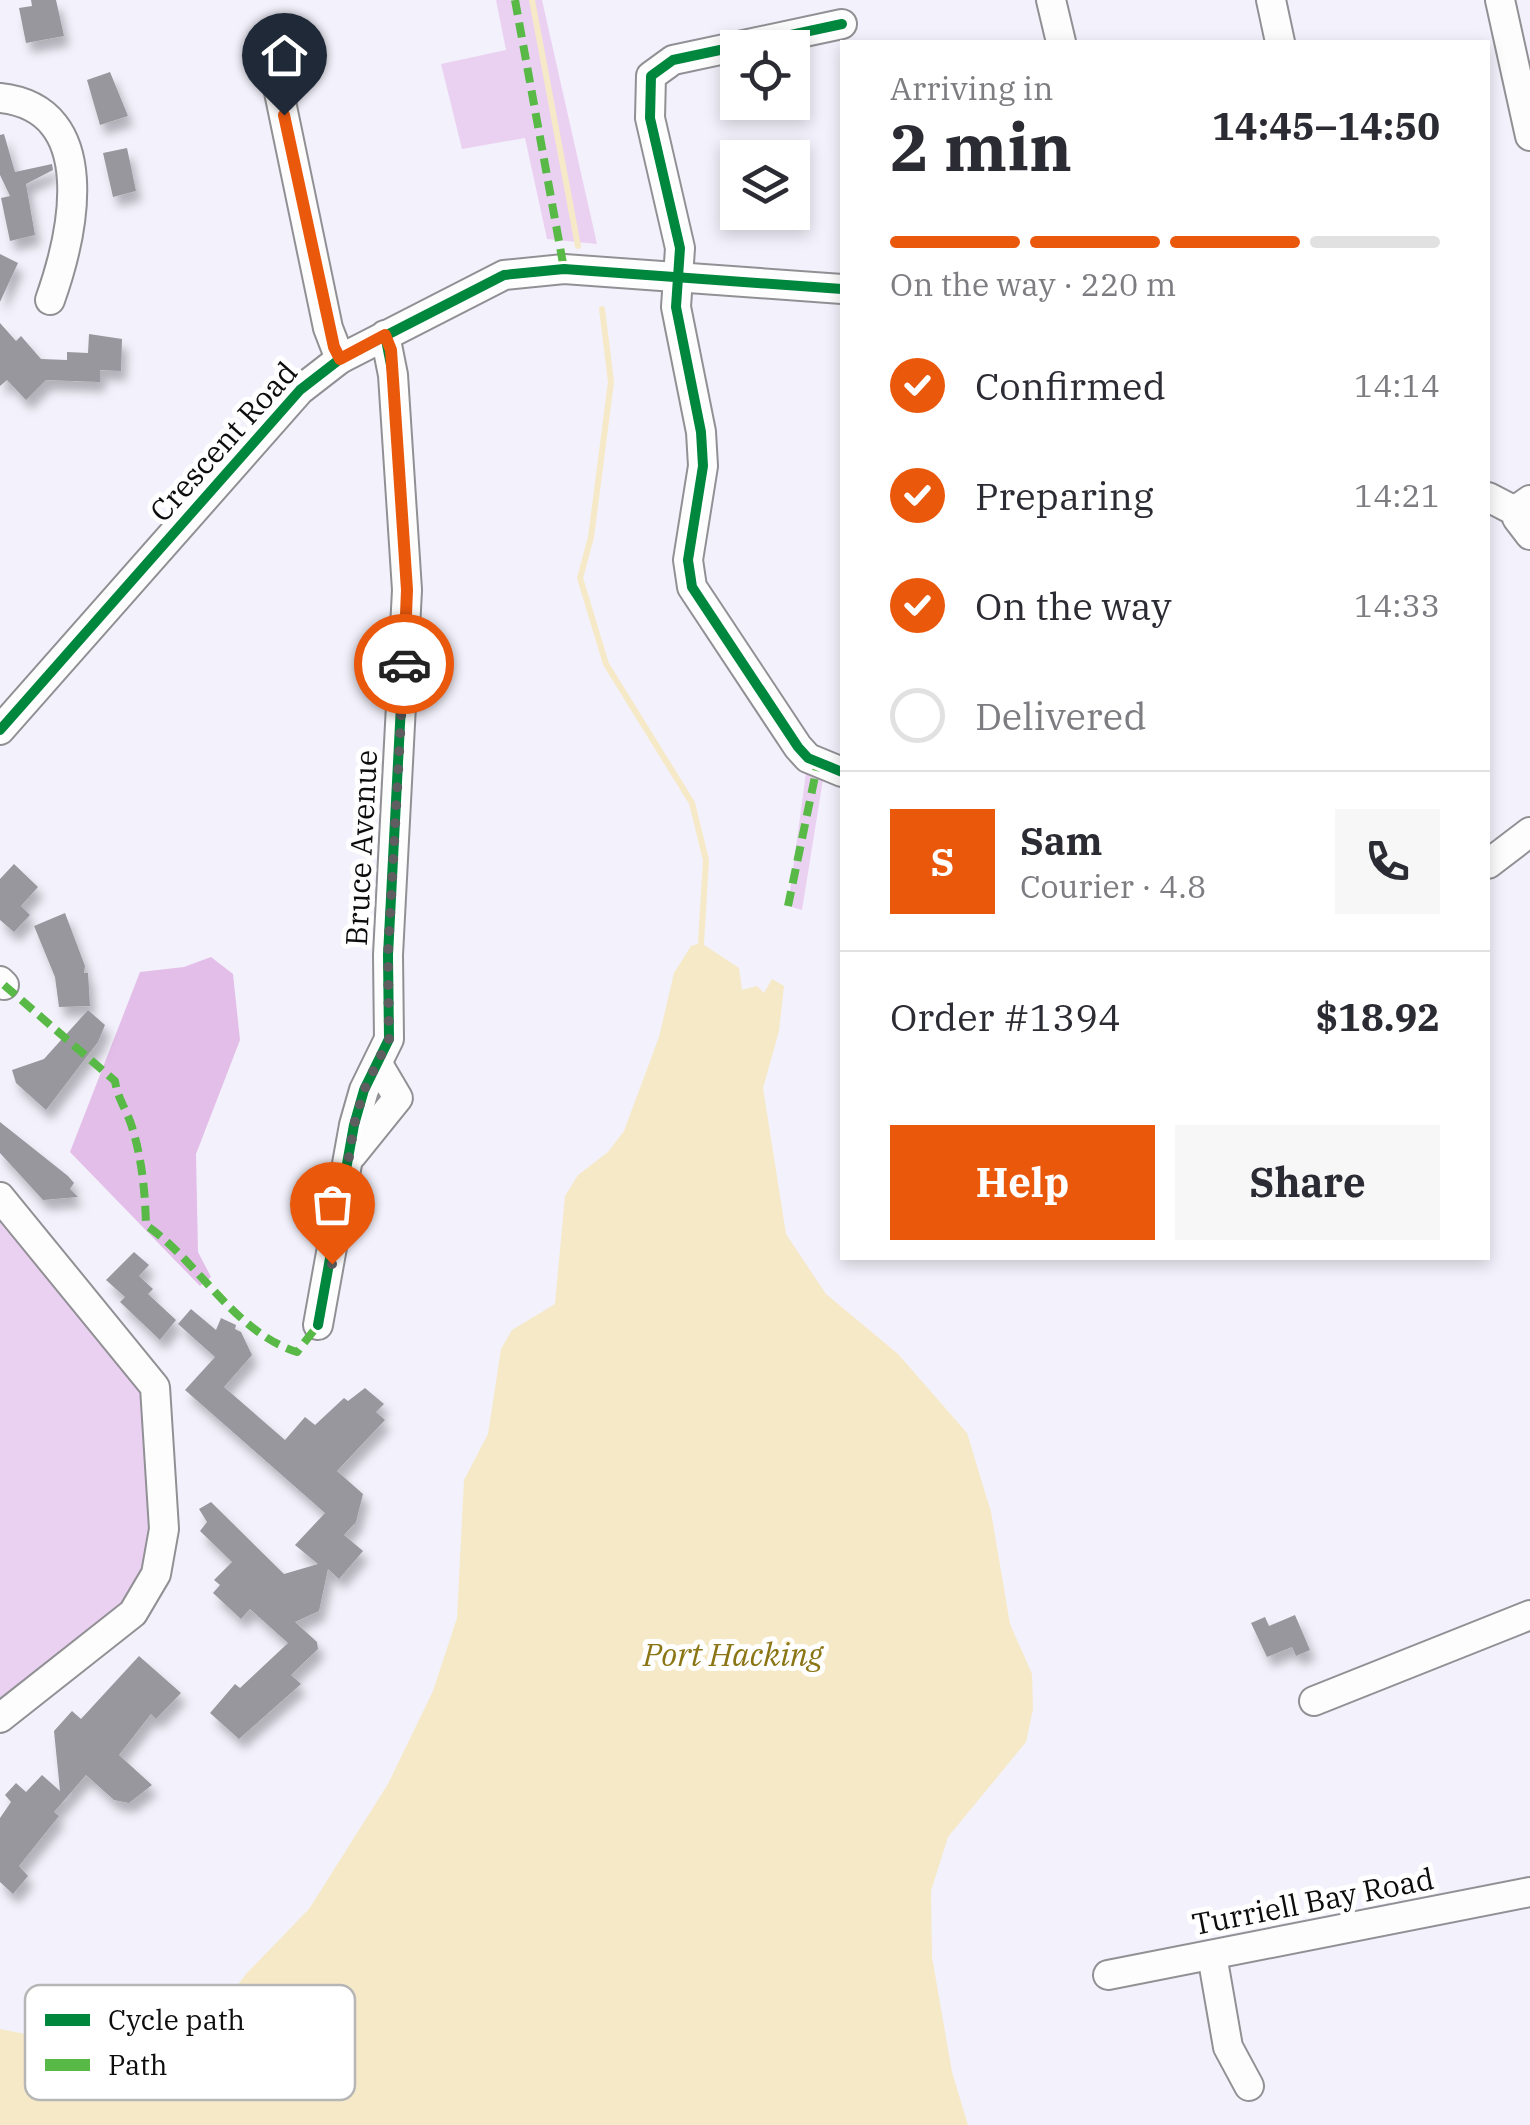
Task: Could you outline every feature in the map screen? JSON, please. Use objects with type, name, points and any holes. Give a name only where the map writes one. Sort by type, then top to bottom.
[{"type":"street","points":[[1052,0],[1060,40]]},
{"type":"street","points":[[1271,0],[1280,40]]},
{"type":"street","points":[[1500,0],[1530,136]]},
{"type":"street","points":[[840,771],[808,758],[798,747],[692,587],[688,560],[703,466],[700,432],[676,307],[680,248],[648,102],[651,76],[672,60],[842,24]]},
{"type":"street","points":[[269,44],[328,328],[340,359]]},
{"type":"street","points":[[0,98],[37,107],[48,117],[67,160],[74,208],[68,250],[50,300]]},
{"type":"street","name":"Crescent Road","points":[[0,730],[300,390],[340,359],[385,335],[520,271],[840,289]]},
{"type":"street","name":"Bruce Avenue","points":[[318,1325],[364,1090],[389,1039],[389,936],[407,590],[393,375],[385,335]]},
{"type":"street","points":[[1490,498],[1526,516]]},
{"type":"street","points":[[1490,862],[1530,832]]},
{"type":"street","points":[[0,1197],[154,1387],[164,1529],[156,1574],[134,1614],[0,1718]]},
{"type":"street","points":[[1314,1701],[1530,1614]]},
{"type":"street","name":"Turriell Bay Road","points":[[1108,1975],[1530,1892]]},
{"type":"street","points":[[1212,1955],[1228,2047],[1249,2086]]},
{"type":"shaded area","points":[[496,0],[542,0],[597,244],[547,239],[525,138],[462,149],[441,64],[506,50]]},
{"type":"shaded area","points":[[808,758],[825,767],[802,910],[788,906]]},
{"type":"shaded area","points":[[211,957],[233,974],[240,1040],[196,1154],[198,1252],[211,1277],[200,1286],[70,1152],[140,972],[184,967]]},
{"type":"shaded area","points":[[0,1219],[10,1220],[150,1399],[157,1525],[148,1573],[119,1622],[0,1705]]},
{"type":"water","name":"Port Hacking","points":[[701,943],[739,968],[742,990],[757,986],[764,993],[772,979],[784,986],[779,1031],[763,1088],[786,1234],[826,1294],[898,1354],[967,1433],[991,1512],[1010,1624],[1032,1674],[1033,1709],[1026,1742],[948,1837],[931,1891],[932,1957],[952,2072],[968,2125],[0,2125],[0,2029],[25,2034],[25,2100],[355,2100],[355,1985],[238,1985],[309,1909],[388,1784],[433,1691],[457,1618],[464,1480],[488,1434],[501,1349],[512,1330],[555,1304],[565,1196],[578,1175],[608,1152],[624,1131],[659,1037],[674,973],[691,946]]},
{"type":"building","points":[[31,0],[56,0],[64,36],[26,43],[19,8],[32,6]]},
{"type":"building","points":[[110,72],[128,116],[100,125],[87,80]]},
{"type":"building","points":[[4,134],[15,172],[52,164],[53,170],[26,184],[35,235],[10,241],[1,198],[10,196],[0,175],[0,135]]},
{"type":"building","points":[[127,148],[136,191],[113,197],[103,153]]},
{"type":"building","points":[[0,254],[18,263],[0,302]]},
{"type":"building","points":[[0,323],[16,341],[21,336],[41,359],[67,360],[67,352],[88,353],[89,334],[122,339],[121,371],[100,370],[100,382],[46,380],[26,400],[7,380],[0,386]]},
{"type":"building","points":[[14,864],[38,887],[21,906],[30,915],[14,932],[0,920],[0,879]]},
{"type":"building","points":[[65,913],[85,966],[84,973],[88,973],[90,1006],[59,1007],[55,977],[34,926]]},
{"type":"building","points":[[88,1010],[105,1025],[98,1042],[46,1110],[16,1083],[12,1070],[44,1059]]},
{"type":"building","points":[[0,1122],[68,1176],[74,1183],[70,1189],[78,1197],[43,1200],[0,1153]]},
{"type":"building","points":[[134,1252],[149,1265],[139,1276],[153,1289],[148,1294],[176,1320],[160,1340],[120,1302],[125,1297],[106,1280]]},
{"type":"building","points":[[191,1309],[216,1330],[221,1318],[236,1325],[252,1355],[224,1387],[285,1440],[305,1417],[315,1425],[344,1398],[348,1401],[365,1388],[384,1404],[376,1412],[385,1420],[337,1471],[363,1494],[356,1522],[344,1535],[363,1551],[339,1579],[328,1569],[319,1611],[295,1622],[317,1642],[318,1649],[291,1675],[301,1684],[239,1739],[210,1713],[235,1684],[240,1688],[288,1643],[250,1609],[241,1619],[213,1593],[220,1585],[214,1580],[232,1562],[200,1531],[207,1522],[199,1509],[211,1502],[284,1574],[318,1564],[295,1545],[325,1513],[185,1390],[215,1357],[178,1324]]},
{"type":"building","points":[[1295,1615],[1310,1650],[1296,1656],[1292,1647],[1267,1657],[1251,1623],[1265,1617],[1269,1626]]},
{"type":"building","points":[[139,1656],[181,1693],[156,1719],[151,1714],[119,1755],[152,1785],[129,1803],[114,1800],[86,1775],[54,1812],[59,1816],[19,1866],[28,1876],[13,1894],[0,1882],[0,1818],[11,1802],[5,1795],[16,1783],[26,1792],[42,1775],[60,1791],[54,1731],[72,1711],[81,1719]]},
{"type":"waterway","points":[[532,0],[578,246]]},
{"type":"waterway","points":[[602,309],[611,382],[591,537],[580,578],[606,664],[692,803],[706,860],[701,943]]},
{"type":"marked path","points":[[515,0],[564,269]]},
{"type":"marked path","points":[[788,906],[818,762]]},
{"type":"marked path","points":[[4,985],[115,1081],[138,1151],[146,1225],[183,1257],[235,1313],[275,1342],[297,1352],[318,1325]]},
{"type":"cycle path","points":[[840,771],[808,758],[798,747],[692,587],[688,560],[703,466],[701,432],[676,307],[680,248],[650,118],[651,76],[673,60],[842,24]]},
{"type":"cycle path","points":[[0,730],[300,390],[340,359],[504,275],[564,269],[840,289]]},
{"type":"cycle path","points":[[318,1325],[354,1125],[364,1090],[389,1039],[388,955],[407,590],[393,375],[385,335]]},
{"type":"way so far","points":[[332,1264],[354,1125],[364,1090],[389,1039],[388,954],[404,664]]},
{"type":"route","points":[[284,115],[334,347],[340,359],[385,335],[391,350],[407,590],[404,664]]}]
